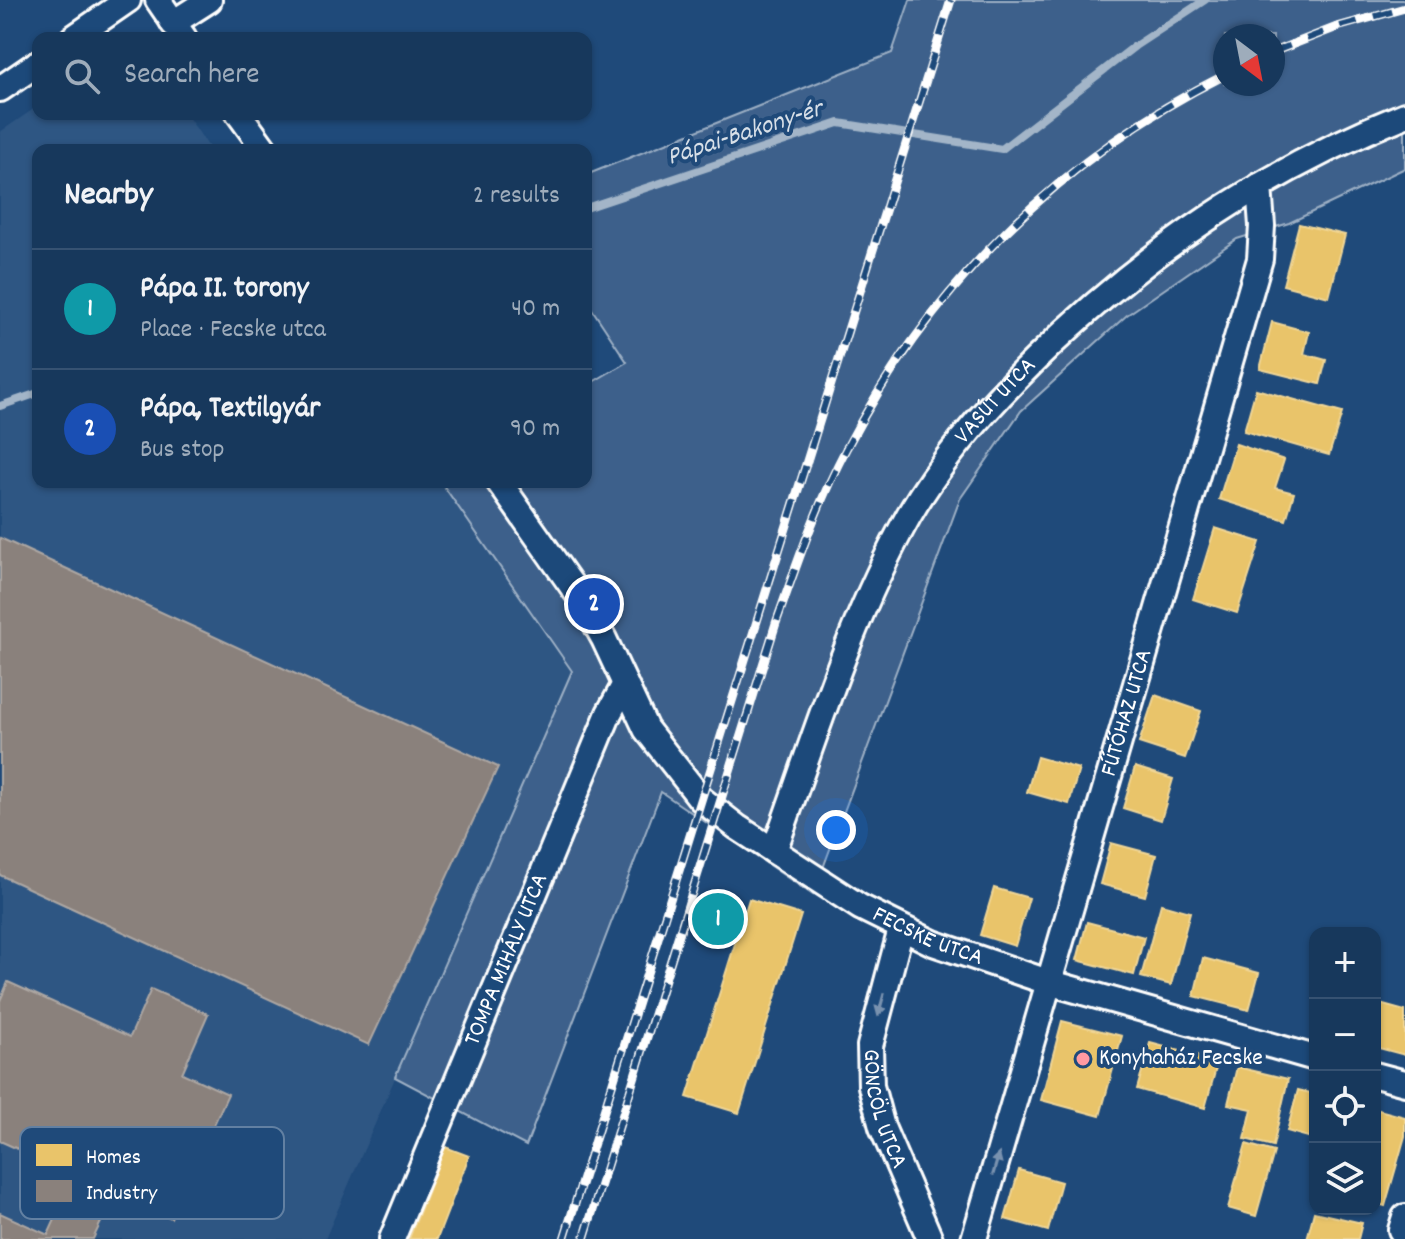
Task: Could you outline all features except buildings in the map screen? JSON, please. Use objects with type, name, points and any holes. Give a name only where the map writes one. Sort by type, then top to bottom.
[{"type":"street","points":[[82,32],[128,0]]},
{"type":"street","points":[[158,0],[179,30],[209,0]]},
{"type":"street","points":[[0,89],[32,67]]},
{"type":"street","name":"VASÚT UTCA","points":[[774,851],[865,601],[911,512],[939,471],[1002,392],[1106,292],[1183,234],[1259,186],[1405,115]]},
{"type":"street","points":[[243,120],[261,144]]},
{"type":"street","name":"FŰTŐHÁZ UTCA","points":[[974,1239],[1260,259],[1262,226],[1259,186]]},
{"type":"street","name":"FECSKE UTCA","points":[[503,488],[584,603],[646,729],[701,799],[737,827],[860,907],[933,943],[1048,982],[1309,1056]]},
{"type":"street","name":"TOMPA MIHÁLY UTCA","points":[[392,1239],[609,713],[625,684]]},
{"type":"street","name":"GÖNCÖL UTCA","points":[[901,929],[870,1046],[871,1086],[882,1127],[930,1239]]},
{"type":"street","points":[[1381,1077],[1405,1083]]},
{"type":"shaded area","points":[[910,0],[1405,0],[1405,168],[1289,223],[1237,239],[1127,315],[1021,411],[960,499],[813,895],[661,792],[526,1146],[395,1077],[572,671],[445,488],[592,488],[592,382],[627,362],[592,309],[592,173],[892,53]]},
{"type":"shaded area","points":[[32,110],[32,120],[190,120],[207,144],[32,144],[32,488],[445,488],[572,671],[325,1239],[0,1239],[0,132]]},
{"type":"waterway","name":"Pápai-Bakony-ér","points":[[592,206],[839,123],[1002,149],[1135,46],[1205,0]]},
{"type":"waterway","name":"Pápai-Bakony-ér","points":[[0,406],[32,395]]},
{"type":"railway","points":[[564,1239],[951,0]]},
{"type":"railway","points":[[1285,47],[1337,27],[1405,8]]},
{"type":"railway","points":[[584,1239],[776,623],[817,513],[846,449],[880,390],[918,334],[960,281],[1006,232],[1056,186],[1109,145],[1165,108],[1213,82]]},
{"type":"place","name":"Pápa, Textilgyár","points":[[594,604]]},
{"type":"place","name":"Pápa II. torony","points":[[718,919]]},
{"type":"place","name":"Konyhaház Fecske","points":[[1083,1059]]}]
